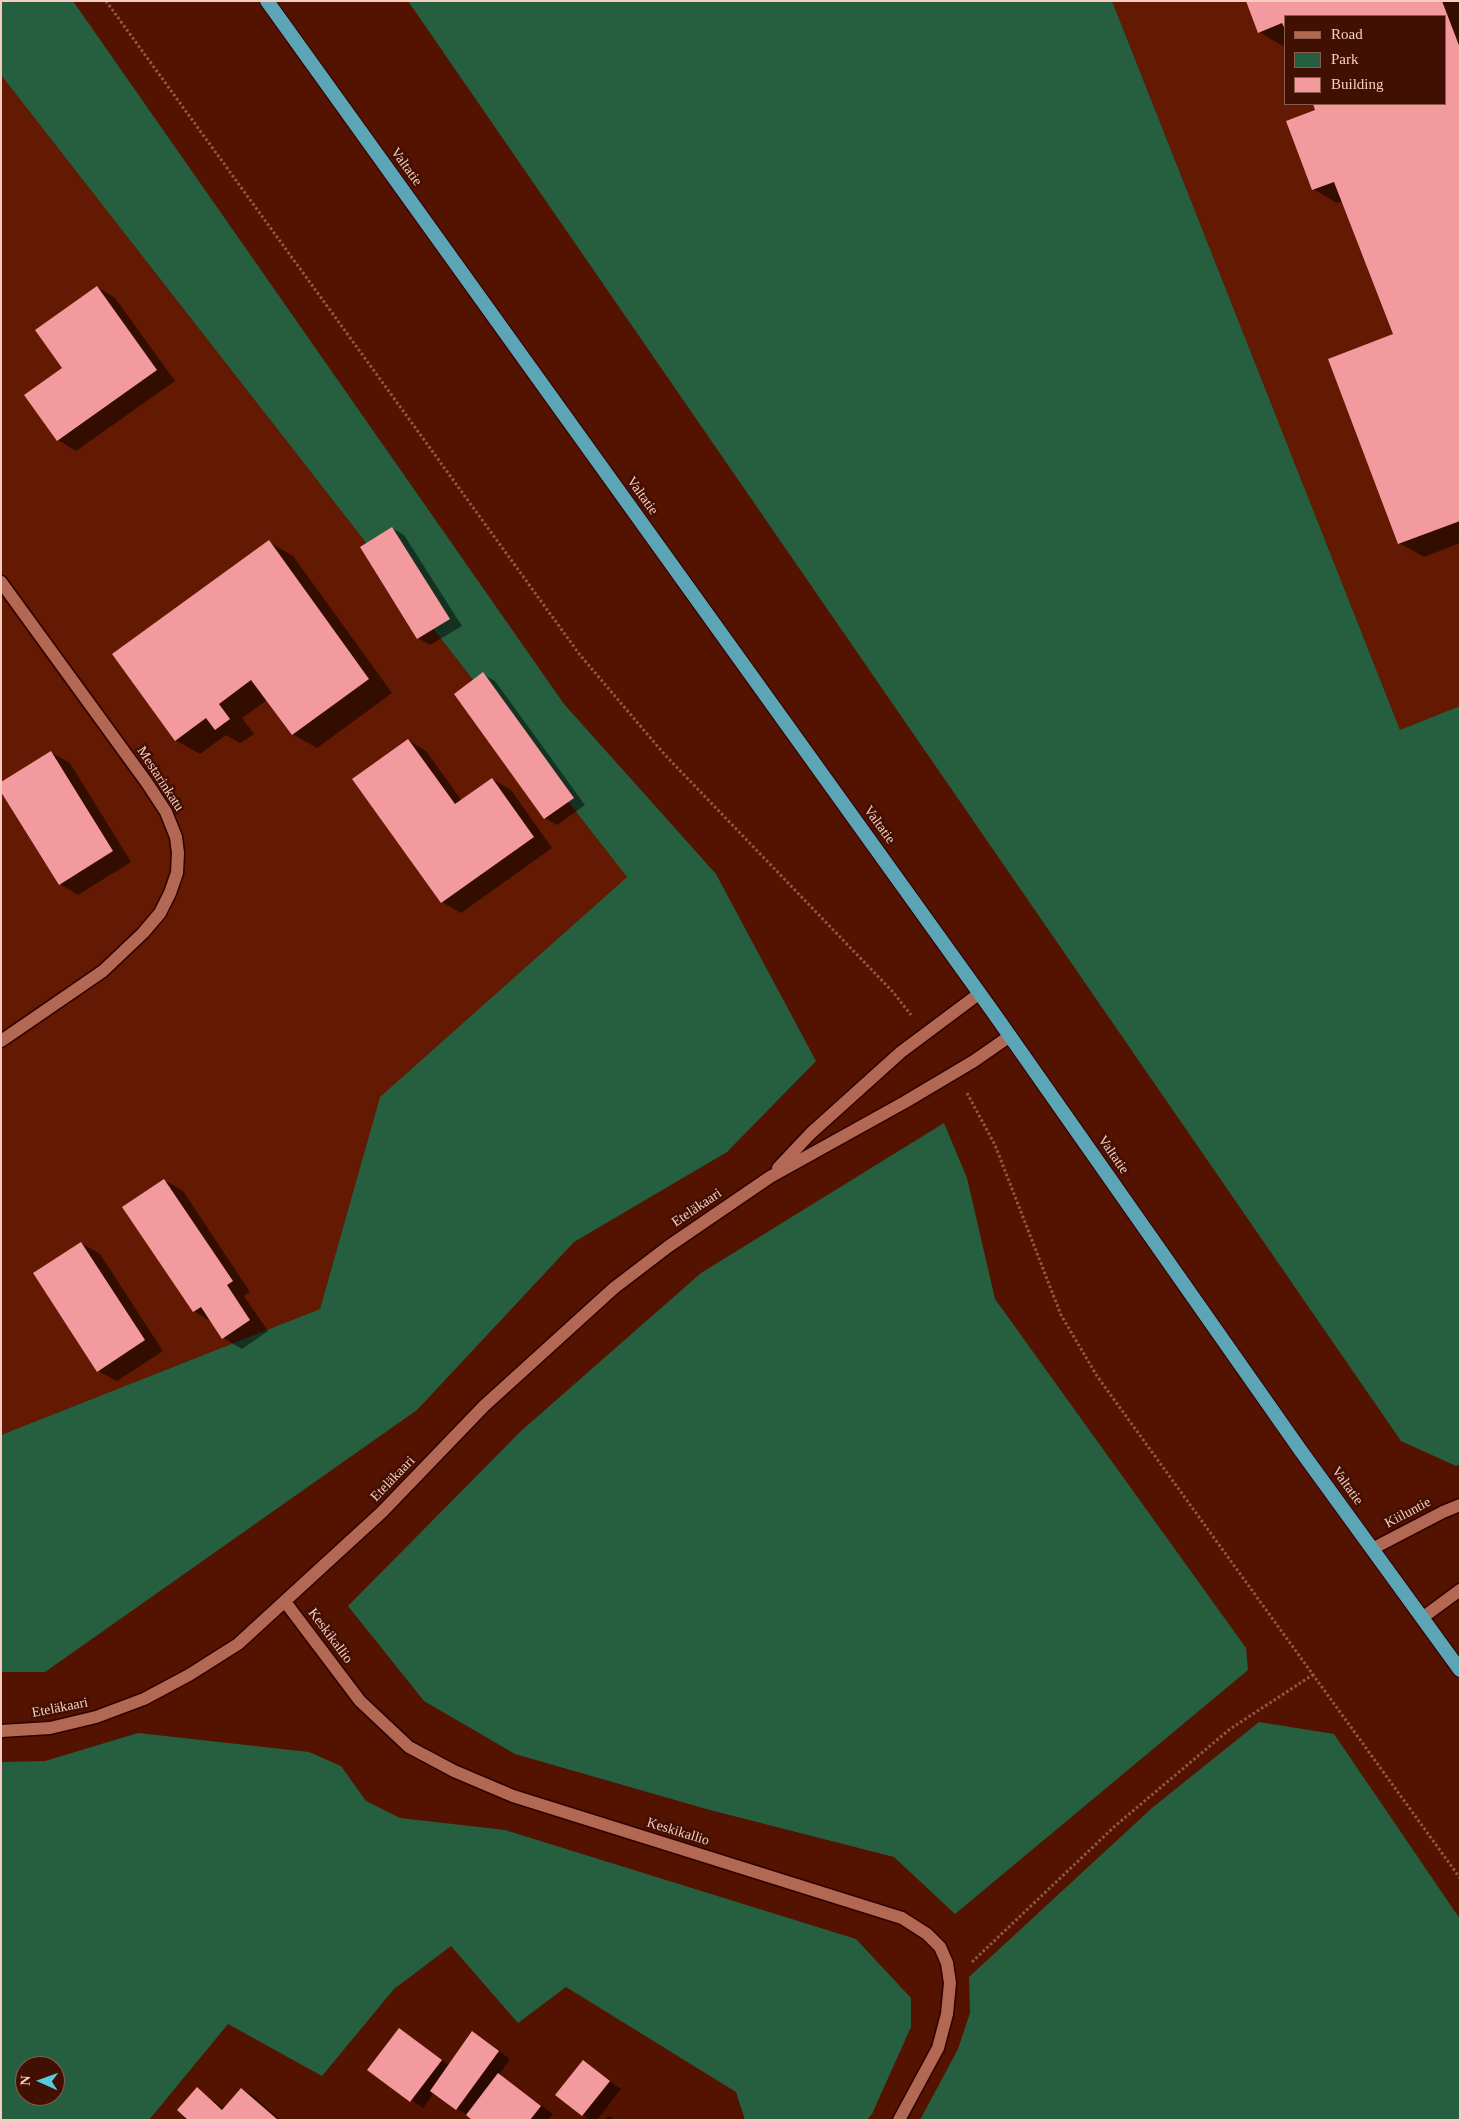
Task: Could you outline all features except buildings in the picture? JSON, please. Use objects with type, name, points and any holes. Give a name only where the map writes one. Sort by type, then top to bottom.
[{"type":"highway","name":"Valtatie","points":[[267,1],[980,994],[1372,1549],[1460,1670]]},
{"type":"street","name":"Mestarinkatu","points":[[1,582],[148,783],[166,812],[176,837],[178,853],[176,873],[170,893],[160,913],[144,933],[103,971],[1,1040]]},
{"type":"street","name":"Eteläkaari","points":[[770,1177],[811,1133],[902,1052],[980,994]]},
{"type":"street","name":"Eteläkaari","points":[[1,1731],[50,1728],[96,1717],[144,1699],[189,1675],[238,1644],[286,1603],[382,1512],[484,1406],[558,1337],[669,1246],[770,1177],[954,1073],[1010,1036]]},
{"type":"street","name":"Kiiluntie","points":[[1372,1549],[1460,1505]]},
{"type":"street","points":[[1422,1618],[1460,1590]]},
{"type":"street","name":"Keskikallio","points":[[286,1603],[360,1701],[409,1747],[454,1771],[513,1796],[902,1918],[927,1934],[940,1947],[946,1963],[950,1983],[947,2014],[938,2048],[900,2120]]},
{"type":"path","points":[[106,1],[580,655],[664,755],[893,992],[926,1034]]},
{"type":"path","points":[[954,1073],[970,1097],[995,1145],[1061,1314],[1097,1376],[1460,1878]]},
{"type":"path","points":[[950,1983],[1115,1826],[1230,1729],[1314,1674]]},
{"type":"shaded area","points":[[1112,1],[1460,1],[1460,706],[1400,730]]},
{"type":"shaded area","points":[[1,75],[627,877],[380,1097],[320,1309],[1,1435]]},
{"type":"green space","points":[[1,1],[73,1],[564,704],[716,874],[816,1061],[727,1152],[574,1242],[417,1410],[45,1672],[1,1672],[1,1435],[320,1309],[380,1097],[627,877],[1,75]]},
{"type":"green space","points":[[408,1],[1112,1],[1400,730],[1460,706],[1460,1464],[1456,1466],[1401,1441]]},
{"type":"green space","points":[[944,1123],[967,1178],[995,1299],[1246,1648],[1248,1670],[955,1914],[894,1857],[710,1810],[515,1754],[424,1701],[348,1606],[521,1431],[701,1273]]},
{"type":"green space","points":[[1259,1722],[1334,1734],[1460,1919],[1460,2120],[920,2120],[958,2049],[970,2013],[969,1977],[1152,1808]]},
{"type":"green space","points":[[138,1733],[309,1752],[341,1766],[366,1801],[400,1818],[505,1830],[856,1939],[911,1998],[911,2027],[872,2114],[867,2120],[745,2120],[736,2092],[566,1987],[518,2023],[451,1946],[394,1989],[322,2076],[228,2024],[149,2120],[1,2120],[1,1762],[45,1761]]}]
